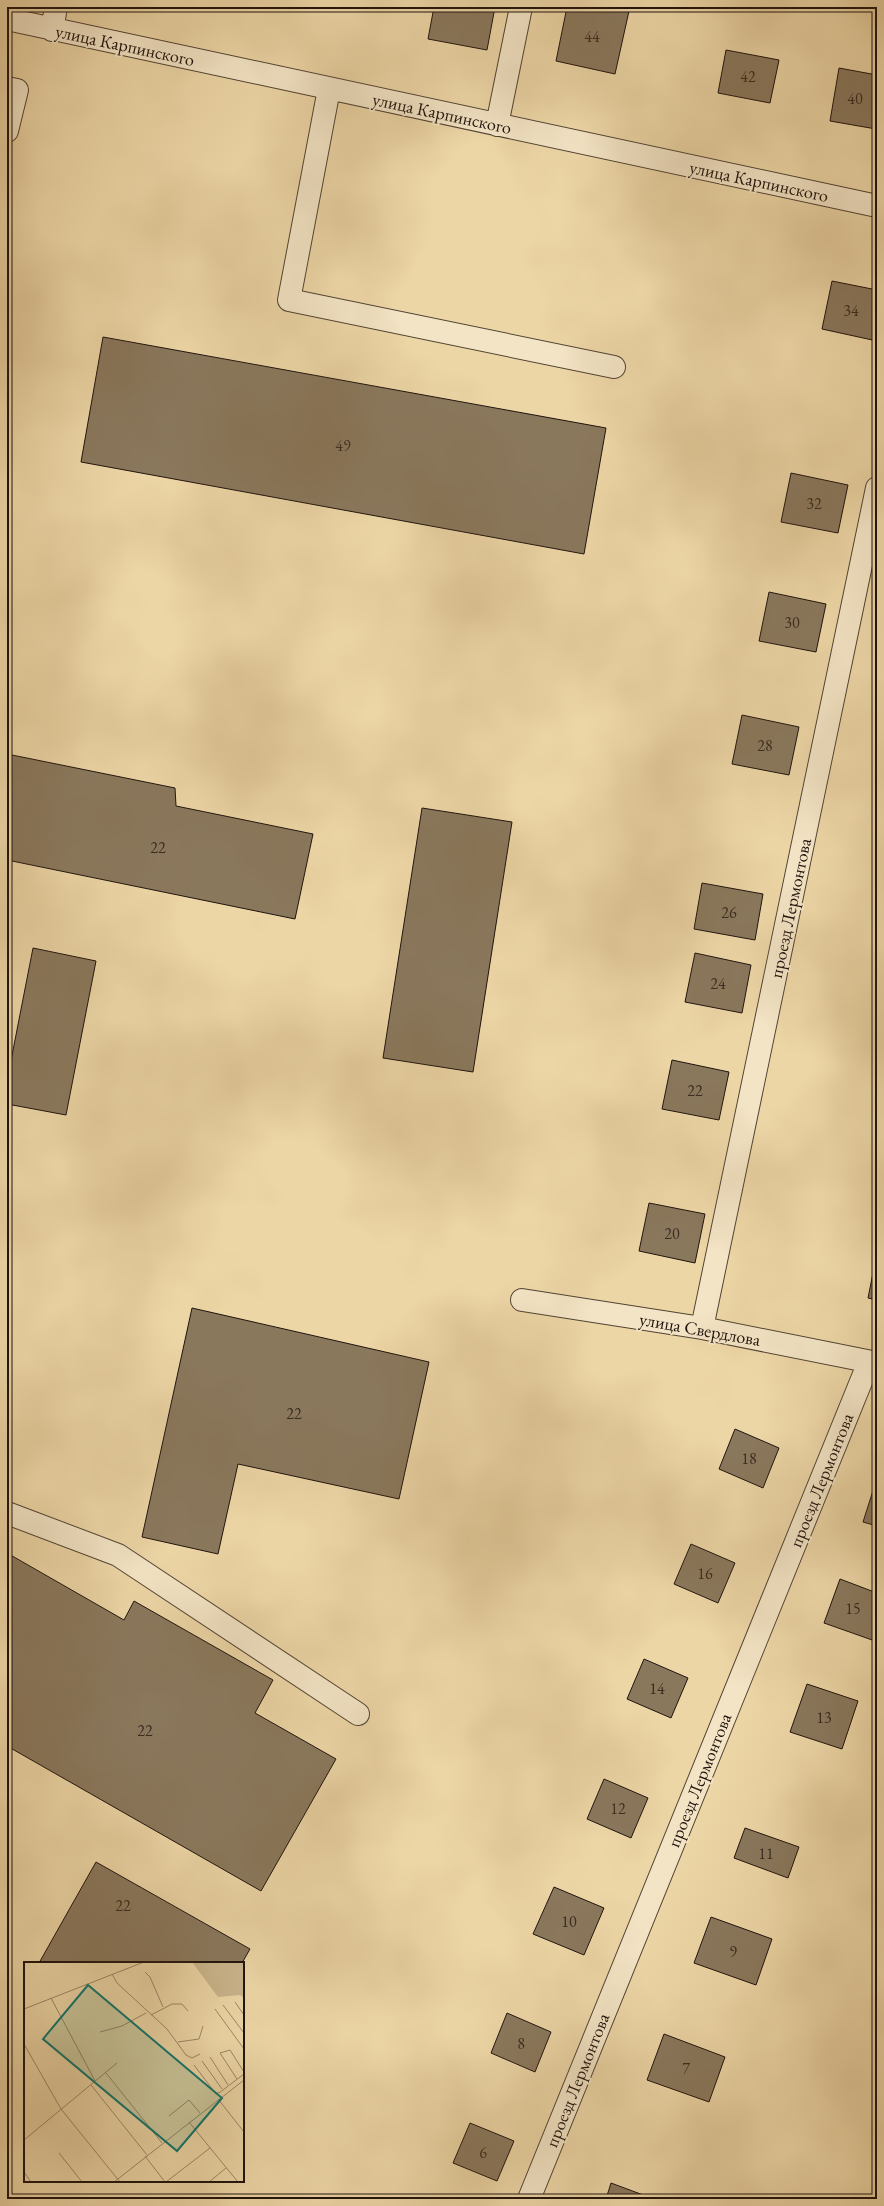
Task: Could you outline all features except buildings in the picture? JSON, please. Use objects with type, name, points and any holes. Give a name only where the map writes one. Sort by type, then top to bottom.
[{"type":"street","points":[[52,30],[56,7]]},
{"type":"street","points":[[497,125],[521,7]]},
{"type":"street","name":"улица Карпинского","points":[[7,20],[877,206]]},
{"type":"street","points":[[7,88],[17,90],[7,131]]},
{"type":"street","points":[[329,89],[289,300],[614,367]]},
{"type":"street","name":"проезд Лермонтова","points":[[702,1328],[877,488]]},
{"type":"street","name":"улица Свердлова","points":[[522,1300],[702,1328],[873,1362]]},
{"type":"street","name":"проезд Лермонтова","points":[[529,2199],[873,1362]]},
{"type":"street","points":[[7,1513],[118,1555],[358,1714]]}]
